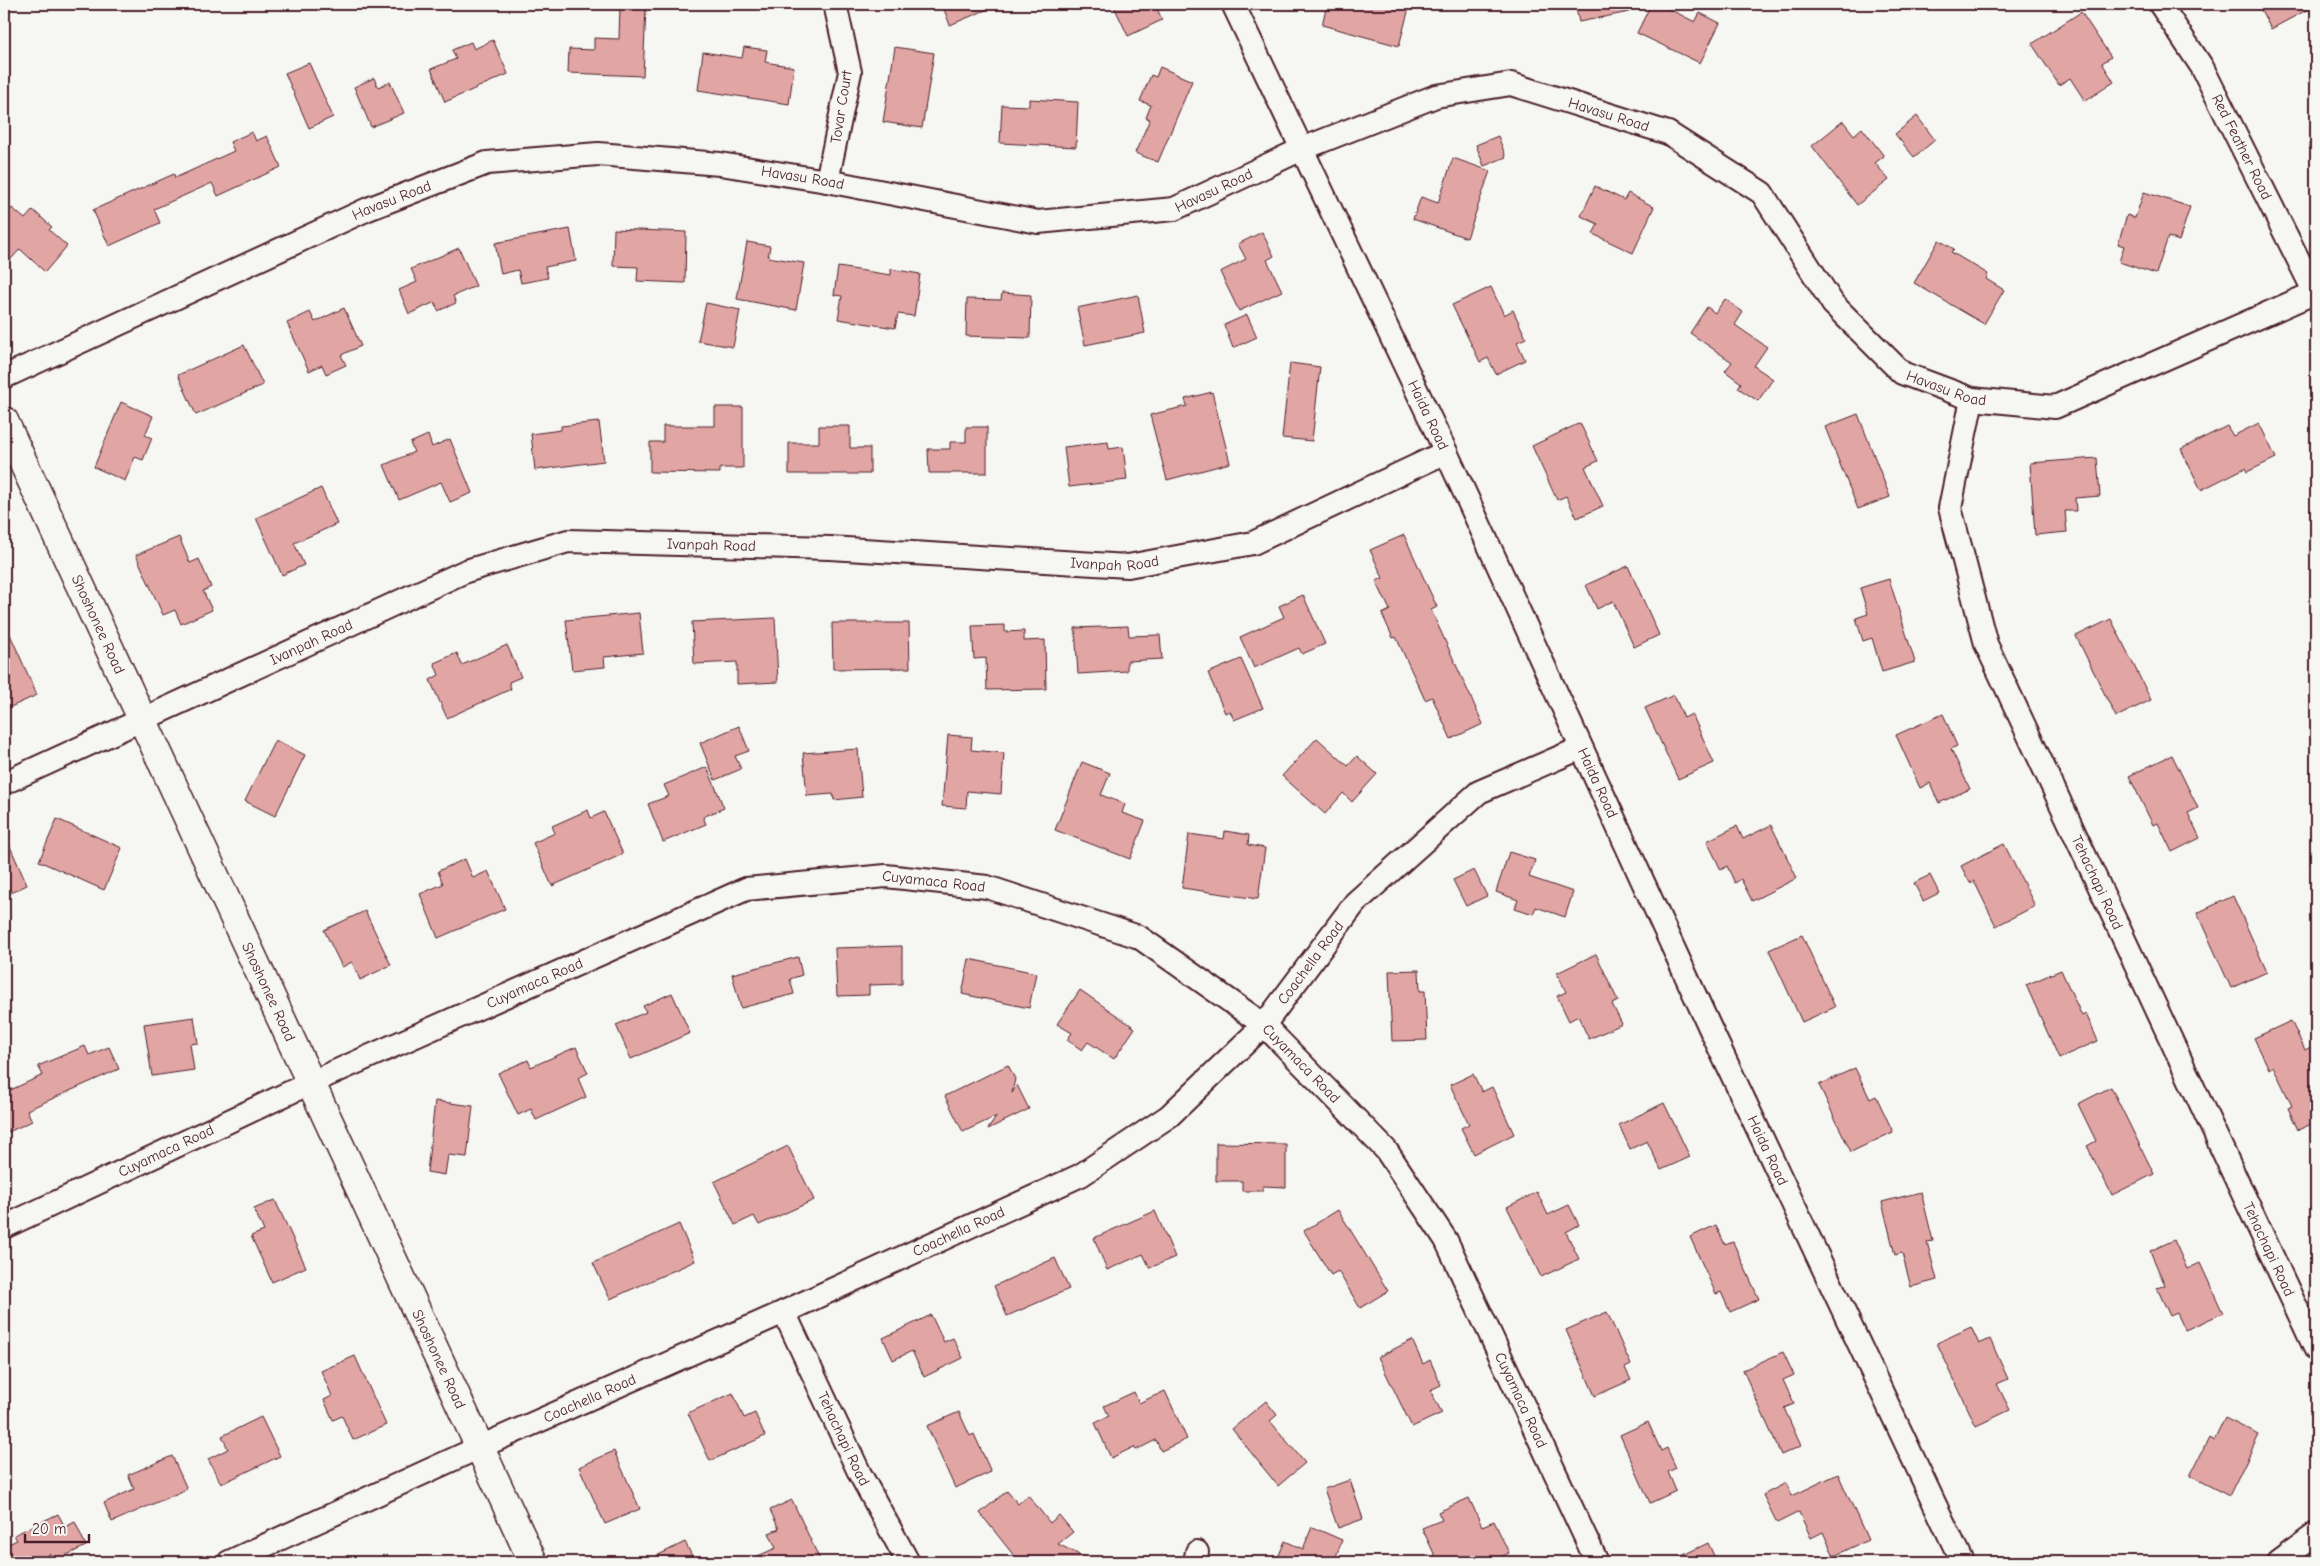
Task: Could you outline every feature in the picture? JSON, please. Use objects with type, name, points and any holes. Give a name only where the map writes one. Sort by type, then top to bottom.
[{"type":"street","name":"Tovar Court","points":[[827,181],[850,72],[836,4]]},
{"type":"street","name":"Haida Road","points":[[1233,4],[1446,452],[1714,1037],[1962,1562]]},
{"type":"street","name":"Red Feather Road","points":[[2160,4],[2202,67],[2316,293]]},
{"type":"street","name":"Havasu Road","points":[[4,377],[368,209],[487,163],[598,154],[720,164],[827,181],[1038,222],[1174,209],[1302,149],[1436,96],[1511,84],[1668,133],[1762,193],[1833,304],[1902,373],[1972,399],[2055,407],[2316,293]]},
{"type":"street","name":"Tehachapi Road","points":[[1972,399],[1950,508],[1986,644],[2316,1350]]},
{"type":"street","name":"Shoshonee Road","points":[[4,421],[533,1562]]},
{"type":"street","name":"Ivanpah Road","points":[[4,783],[142,718],[466,571],[568,542],[830,548],[1128,566],[1253,543],[1446,452]]},
{"type":"street","name":"Coachella Road","points":[[229,1562],[480,1447],[784,1312],[1081,1175],[1168,1116],[1264,1025],[1355,903],[1479,792],[1581,748]]},
{"type":"street","name":"Cuyamaca Road","points":[[4,1227],[312,1082],[746,889],[886,876],[987,887],[1139,937],[1264,1025],[1386,1150],[1446,1240],[1597,1562]]},
{"type":"street","name":"Tehachapi Road","points":[[784,1312],[860,1474],[908,1562]]},
{"type":"street","points":[[2278,1562],[2316,1534]]},
{"type":"building","points":[[942,4],[1000,4],[950,25]]},
{"type":"building","points":[[1113,4],[1155,4],[1162,20],[1128,36]]},
{"type":"building","points":[[1327,4],[1410,4],[1399,46],[1322,25]]},
{"type":"building","points":[[1575,4],[1629,4],[1629,12],[1579,22]]},
{"type":"building","points":[[1651,4],[1659,4],[1695,22],[1700,13],[1720,23],[1700,63],[1637,33]]},
{"type":"building","points":[[2258,4],[2316,4],[2316,5],[2271,29]]},
{"type":"building","points":[[620,6],[646,7],[643,76],[568,73],[569,49],[594,50],[594,38],[619,39]]},
{"type":"building","points":[[2081,12],[2111,57],[2102,63],[2114,82],[2085,101],[2070,78],[2059,85],[2032,44]]},
{"type":"building","points":[[493,40],[508,74],[445,102],[431,69],[456,59],[452,50],[471,42],[474,49]]},
{"type":"building","points":[[744,47],[767,50],[765,62],[794,67],[789,104],[698,90],[703,52],[742,58]]},
{"type":"building","points":[[895,47],[934,53],[922,128],[883,122]]},
{"type":"building","points":[[309,63],[333,117],[309,128],[285,73]]},
{"type":"building","points":[[1160,67],[1192,81],[1158,162],[1135,153],[1150,119],[1146,118],[1151,105],[1140,101],[1151,75],[1156,77]]},
{"type":"building","points":[[374,78],[378,87],[390,82],[404,113],[371,127],[354,87]]},
{"type":"building","points":[[1029,99],[1078,102],[1076,147],[1000,143],[1002,105],[1029,106]]},
{"type":"building","points":[[1917,116],[1935,140],[1914,157],[1895,134]]},
{"type":"building","points":[[1843,121],[1854,135],[1862,128],[1884,156],[1875,163],[1889,180],[1857,205],[1812,146]]},
{"type":"building","points":[[252,132],[256,141],[267,136],[281,167],[218,196],[212,183],[154,209],[160,223],[109,246],[93,210],[174,174],[175,178],[234,151],[230,142]]},
{"type":"building","points":[[1498,136],[1506,157],[1484,166],[1476,145]]},
{"type":"building","points":[[1453,158],[1490,171],[1467,238],[1413,219],[1421,197],[1438,203]]},
{"type":"building","points":[[1595,186],[1624,200],[1628,193],[1654,207],[1633,253],[1593,234],[1598,224],[1581,216]]},
{"type":"building","points":[[2144,192],[2190,207],[2179,241],[2168,237],[2156,274],[2119,262],[2124,246],[2118,244],[2127,215],[2135,218]]},
{"type":"building","points":[[12,208],[25,219],[33,210],[52,227],[49,230],[67,246],[45,272],[20,249],[4,267],[4,218]]},
{"type":"building","points":[[570,229],[576,261],[545,267],[548,278],[521,283],[518,270],[501,274],[495,243]]},
{"type":"building","points":[[614,229],[686,232],[685,283],[637,281],[638,267],[613,266]]},
{"type":"building","points":[[1262,232],[1274,256],[1267,260],[1282,291],[1239,311],[1220,272],[1246,259],[1238,244]]},
{"type":"building","points":[[1939,240],[1954,249],[1951,252],[1988,274],[1986,279],[2004,290],[1984,324],[1914,283]]},
{"type":"building","points":[[747,242],[770,246],[768,257],[804,263],[796,310],[737,299]]},
{"type":"building","points":[[459,248],[476,286],[453,296],[456,303],[438,311],[435,302],[409,314],[399,290],[417,282],[411,269]]},
{"type":"building","points":[[838,267],[891,275],[891,269],[920,274],[914,316],[898,314],[895,328],[838,319],[842,296],[834,295]]},
{"type":"building","points":[[1491,287],[1504,315],[1513,310],[1526,338],[1517,342],[1525,360],[1496,374],[1488,358],[1480,362],[1452,305]]},
{"type":"building","points":[[1002,293],[1031,295],[1030,338],[966,336],[967,299],[1001,300]]},
{"type":"building","points":[[1138,295],[1145,333],[1085,345],[1077,308]]},
{"type":"building","points":[[1725,299],[1743,312],[1735,325],[1767,347],[1754,366],[1773,379],[1758,401],[1738,388],[1741,383],[1725,371],[1732,362],[1690,333],[1707,307],[1715,313]]},
{"type":"building","points":[[706,303],[740,310],[733,347],[698,341]]},
{"type":"building","points":[[344,308],[361,346],[341,355],[346,365],[326,374],[322,365],[309,371],[287,323],[310,312],[315,322]]},
{"type":"building","points":[[1247,315],[1257,337],[1233,348],[1224,325]]},
{"type":"building","points":[[244,345],[263,385],[196,415],[178,375]]},
{"type":"building","points":[[1290,363],[1320,367],[1312,441],[1282,438]]},
{"type":"building","points":[[1212,392],[1230,463],[1167,480],[1150,415],[1187,406],[1185,399]]},
{"type":"building","points":[[121,402],[153,416],[145,435],[152,438],[143,460],[135,457],[125,481],[94,467]]},
{"type":"building","points":[[715,407],[743,407],[743,468],[720,468],[720,473],[650,472],[650,442],[663,442],[663,426],[715,426]]},
{"type":"building","points":[[1858,414],[1890,497],[1858,509],[1825,427]]},
{"type":"building","points":[[599,422],[604,461],[535,470],[531,434],[561,430],[561,426]]},
{"type":"building","points":[[1580,423],[1598,461],[1585,467],[1603,506],[1577,518],[1566,496],[1557,500],[1532,446]]},
{"type":"building","points":[[2259,423],[2276,458],[2247,472],[2245,468],[2201,490],[2181,449],[2227,426],[2233,436]]},
{"type":"building","points":[[819,426],[850,426],[850,448],[870,448],[870,474],[789,474],[789,443],[819,443]]},
{"type":"building","points":[[966,427],[987,427],[987,473],[929,473],[928,449],[950,449],[950,442],[966,442]]},
{"type":"building","points":[[428,435],[432,447],[450,439],[472,493],[450,502],[441,482],[399,500],[384,465],[414,452],[410,443]]},
{"type":"building","points":[[1108,442],[1109,449],[1123,447],[1127,480],[1069,487],[1064,447]]},
{"type":"building","points":[[2097,458],[2100,496],[2075,498],[2076,511],[2065,511],[2067,532],[2035,535],[2030,463]]},
{"type":"building","points":[[321,488],[337,524],[294,543],[304,565],[282,575],[256,518]]},
{"type":"building","points":[[1404,535],[1437,607],[1431,610],[1483,724],[1451,739],[1432,697],[1425,700],[1396,637],[1393,638],[1382,614],[1390,610],[1376,581],[1383,578],[1370,550]]},
{"type":"building","points":[[179,537],[190,563],[199,559],[211,587],[203,591],[212,610],[181,624],[175,610],[163,615],[136,555]]},
{"type":"building","points":[[1628,566],[1659,635],[1634,647],[1613,601],[1597,609],[1586,585]]},
{"type":"building","points":[[1889,579],[1915,662],[1882,672],[1872,638],[1863,641],[1856,618],[1868,614],[1860,588]]},
{"type":"building","points":[[1303,595],[1325,644],[1302,654],[1299,648],[1254,668],[1240,637],[1284,617],[1279,606]]},
{"type":"building","points":[[639,613],[643,653],[604,657],[605,667],[572,670],[566,620]]},
{"type":"building","points":[[775,618],[778,682],[737,684],[737,662],[694,664],[692,622]]},
{"type":"building","points":[[2111,619],[2151,700],[2116,717],[2076,636]]},
{"type":"building","points":[[4,621],[37,695],[4,710]]},
{"type":"building","points":[[832,623],[909,623],[910,668],[833,669]]},
{"type":"building","points":[[1005,625],[1005,632],[1024,631],[1024,641],[1045,640],[1046,689],[987,690],[986,658],[974,659],[972,626]]},
{"type":"building","points":[[1128,626],[1129,636],[1160,635],[1162,659],[1127,661],[1127,671],[1078,674],[1075,628]]},
{"type":"building","points":[[507,645],[521,677],[509,682],[511,689],[447,718],[430,680],[439,675],[434,663],[457,653],[462,665]]},
{"type":"building","points":[[1241,659],[1263,708],[1234,720],[1230,711],[1225,713],[1208,673]]},
{"type":"building","points":[[1674,695],[1684,718],[1692,714],[1714,763],[1678,779],[1645,708]]},
{"type":"building","points":[[1943,714],[1957,746],[1951,749],[1970,789],[1939,803],[1930,783],[1920,788],[1896,735]]},
{"type":"building","points":[[739,726],[749,751],[735,756],[741,769],[715,780],[700,743]]},
{"type":"building","points":[[948,735],[972,737],[971,750],[1004,753],[1001,794],[967,791],[966,808],[942,806]]},
{"type":"building","points":[[1317,738],[1348,766],[1357,756],[1377,774],[1352,802],[1343,793],[1325,814],[1282,776]]},
{"type":"building","points":[[275,740],[305,755],[275,816],[245,801]]},
{"type":"building","points":[[858,749],[862,797],[834,800],[833,794],[807,796],[803,753]]},
{"type":"building","points":[[2172,755],[2198,808],[2188,813],[2200,838],[2172,852],[2158,823],[2153,825],[2129,776]]},
{"type":"building","points":[[1082,762],[1110,773],[1101,795],[1125,804],[1122,813],[1145,821],[1130,859],[1055,830]]},
{"type":"building","points":[[707,767],[724,808],[703,817],[706,824],[663,842],[648,804],[669,796],[664,785]]},
{"type":"building","points":[[588,810],[591,818],[604,812],[623,854],[552,886],[533,843],[555,833],[552,826]]},
{"type":"building","points":[[57,819],[122,848],[104,890],[39,861]]},
{"type":"building","points":[[1771,825],[1797,878],[1752,901],[1741,879],[1735,883],[1727,866],[1721,870],[1707,841],[1737,826],[1743,839]]},
{"type":"building","points":[[1225,831],[1249,835],[1248,845],[1265,848],[1258,899],[1182,888],[1189,834],[1224,839]]},
{"type":"building","points":[[4,833],[27,885],[4,896]]},
{"type":"building","points":[[2004,844],[2035,906],[1996,926],[1974,881],[1970,883],[1961,866]]},
{"type":"building","points":[[1509,852],[1535,860],[1529,877],[1573,892],[1565,917],[1536,907],[1533,914],[1515,908],[1518,900],[1496,892]]},
{"type":"building","points":[[465,859],[473,878],[488,871],[505,909],[438,938],[420,894],[443,884],[438,871]]},
{"type":"building","points":[[1474,870],[1487,896],[1466,906],[1453,880]]},
{"type":"building","points":[[1930,875],[1939,893],[1923,901],[1914,883]]},
{"type":"building","points":[[2233,896],[2267,972],[2231,988],[2197,913]]},
{"type":"building","points":[[365,911],[391,965],[360,980],[352,962],[342,967],[324,930]]},
{"type":"building","points":[[1802,935],[1835,1007],[1802,1022],[1769,950]]},
{"type":"building","points":[[902,946],[902,984],[869,985],[869,995],[837,996],[835,948]]},
{"type":"building","points":[[1596,954],[1618,1001],[1612,1004],[1622,1024],[1589,1039],[1578,1016],[1569,1021],[1557,996],[1566,992],[1557,973]]},
{"type":"building","points":[[798,957],[802,975],[790,979],[794,994],[741,1008],[732,974]]},
{"type":"building","points":[[969,959],[1036,973],[1029,1008],[962,994]]},
{"type":"building","points":[[1419,970],[1420,991],[1425,991],[1427,1040],[1392,1041],[1389,971]]},
{"type":"building","points":[[2061,970],[2082,1016],[2086,1014],[2098,1041],[2059,1058],[2026,985]]},
{"type":"building","points":[[1080,990],[1135,1028],[1114,1059],[1088,1042],[1082,1050],[1067,1040],[1072,1033],[1057,1024]]},
{"type":"building","points":[[672,993],[690,1033],[631,1059],[616,1025],[646,1012],[643,1006]]},
{"type":"building","points":[[194,1017],[198,1043],[190,1044],[194,1070],[152,1076],[144,1024]]},
{"type":"building","points":[[2291,1021],[2305,1050],[2316,1044],[2316,1122],[2298,1130],[2288,1108],[2292,1106],[2273,1066],[2269,1069],[2254,1038]]},
{"type":"building","points":[[85,1046],[89,1055],[109,1047],[119,1069],[27,1110],[32,1121],[4,1134],[4,1093],[43,1075],[38,1066]]},
{"type":"building","points":[[576,1047],[588,1073],[578,1078],[586,1097],[536,1120],[531,1109],[518,1115],[498,1073],[528,1060],[531,1067]]},
{"type":"building","points":[[1008,1065],[1015,1079],[1012,1093],[1017,1085],[1029,1109],[988,1129],[997,1116],[963,1132],[945,1096]]},
{"type":"building","points":[[1855,1068],[1870,1099],[1876,1096],[1893,1132],[1851,1152],[1819,1085]]},
{"type":"building","points":[[1473,1074],[1482,1092],[1492,1087],[1514,1134],[1474,1154],[1461,1128],[1469,1124],[1450,1085]]},
{"type":"building","points":[[2111,1087],[2154,1174],[2112,1195],[2087,1146],[2096,1141],[2078,1104]]},
{"type":"building","points":[[435,1101],[473,1106],[467,1157],[448,1155],[445,1175],[427,1172]]},
{"type":"building","points":[[1664,1103],[1690,1157],[1661,1170],[1647,1141],[1630,1149],[1619,1125]]},
{"type":"building","points":[[1216,1143],[1286,1144],[1286,1187],[1263,1186],[1263,1191],[1242,1191],[1242,1181],[1216,1181]]},
{"type":"building","points":[[788,1146],[814,1200],[759,1225],[754,1216],[735,1225],[714,1182]]},
{"type":"building","points":[[1537,1192],[1548,1215],[1569,1205],[1579,1225],[1566,1232],[1579,1259],[1541,1277],[1507,1207]]},
{"type":"building","points":[[1921,1192],[1933,1241],[1927,1242],[1937,1280],[1911,1287],[1902,1253],[1895,1255],[1882,1202]]},
{"type":"building","points":[[275,1200],[306,1267],[272,1282],[251,1236],[264,1231],[254,1209]]},
{"type":"building","points":[[1338,1210],[1388,1291],[1360,1308],[1338,1271],[1331,1275],[1304,1231]]},
{"type":"building","points":[[1155,1211],[1175,1257],[1150,1268],[1143,1254],[1107,1270],[1094,1238]]},
{"type":"building","points":[[679,1224],[695,1261],[610,1299],[593,1263]]},
{"type":"building","points":[[1716,1225],[1725,1245],[1733,1242],[1759,1299],[1730,1312],[1721,1292],[1716,1294],[1690,1237]]},
{"type":"building","points":[[2174,1240],[2187,1269],[2200,1263],[2223,1313],[2185,1330],[2177,1313],[2170,1316],[2157,1288],[2165,1285],[2150,1251]]},
{"type":"building","points":[[1055,1258],[1069,1289],[1007,1316],[994,1286]]},
{"type":"building","points":[[1607,1312],[1631,1365],[1625,1368],[1631,1380],[1595,1396],[1566,1330]]},
{"type":"building","points":[[931,1315],[944,1342],[953,1338],[963,1358],[924,1377],[912,1351],[893,1360],[883,1338]]},
{"type":"building","points":[[1971,1327],[1979,1344],[1990,1339],[2008,1379],[1997,1384],[2010,1410],[1976,1426],[1937,1343]]},
{"type":"building","points":[[1412,1340],[1423,1364],[1430,1360],[1441,1385],[1430,1390],[1442,1413],[1412,1427],[1378,1357]]},
{"type":"building","points":[[1783,1352],[1794,1375],[1783,1380],[1794,1404],[1784,1408],[1801,1446],[1781,1455],[1743,1370]]},
{"type":"building","points":[[355,1356],[386,1425],[353,1440],[342,1416],[333,1420],[324,1400],[332,1396],[321,1371]]},
{"type":"building","points":[[1165,1391],[1187,1439],[1161,1451],[1156,1440],[1136,1450],[1134,1447],[1111,1458],[1095,1423],[1109,1416],[1104,1406],[1134,1392],[1139,1403]]},
{"type":"building","points":[[733,1393],[744,1418],[755,1413],[765,1436],[710,1461],[688,1413]]},
{"type":"building","points":[[1266,1401],[1277,1415],[1270,1421],[1305,1463],[1278,1486],[1232,1429]]},
{"type":"building","points":[[959,1412],[970,1436],[974,1434],[991,1472],[955,1488],[927,1426]]},
{"type":"building","points":[[261,1417],[280,1456],[221,1484],[208,1459],[228,1449],[222,1436]]},
{"type":"building","points":[[2225,1418],[2259,1435],[2229,1496],[2190,1476],[2209,1438],[2214,1441]]},
{"type":"building","points":[[1648,1422],[1661,1451],[1667,1448],[1676,1468],[1668,1472],[1676,1491],[1650,1503],[1620,1435]]},
{"type":"building","points":[[614,1451],[640,1509],[605,1524],[579,1467]]},
{"type":"building","points":[[172,1456],[187,1489],[112,1522],[104,1503],[134,1489],[128,1475]]},
{"type":"building","points":[[1838,1474],[1868,1540],[1834,1556],[1823,1532],[1811,1538],[1799,1512],[1777,1523],[1763,1495],[1786,1483],[1792,1496]]},
{"type":"building","points":[[1350,1480],[1363,1519],[1338,1528],[1324,1489]]},
{"type":"building","points":[[1007,1491],[1018,1504],[1028,1495],[1050,1523],[1059,1515],[1073,1532],[1058,1544],[1094,1562],[1019,1562],[980,1513]]},
{"type":"building","points":[[1469,1498],[1482,1526],[1494,1521],[1509,1553],[1491,1562],[1438,1562],[1422,1528],[1442,1520],[1438,1512]]},
{"type":"building","points":[[792,1500],[821,1562],[744,1562],[776,1548],[769,1533],[779,1529],[770,1510]]},
{"type":"building","points":[[58,1514],[65,1527],[75,1522],[86,1546],[54,1561],[50,1554],[33,1562],[4,1562],[4,1546],[17,1540],[14,1535]]},
{"type":"building","points":[[1312,1527],[1342,1540],[1334,1562],[1276,1562],[1285,1541],[1303,1549]]},
{"type":"building","points":[[685,1542],[695,1562],[644,1562]]},
{"type":"building","points":[[1708,1543],[1717,1562],[1669,1562]]}]
